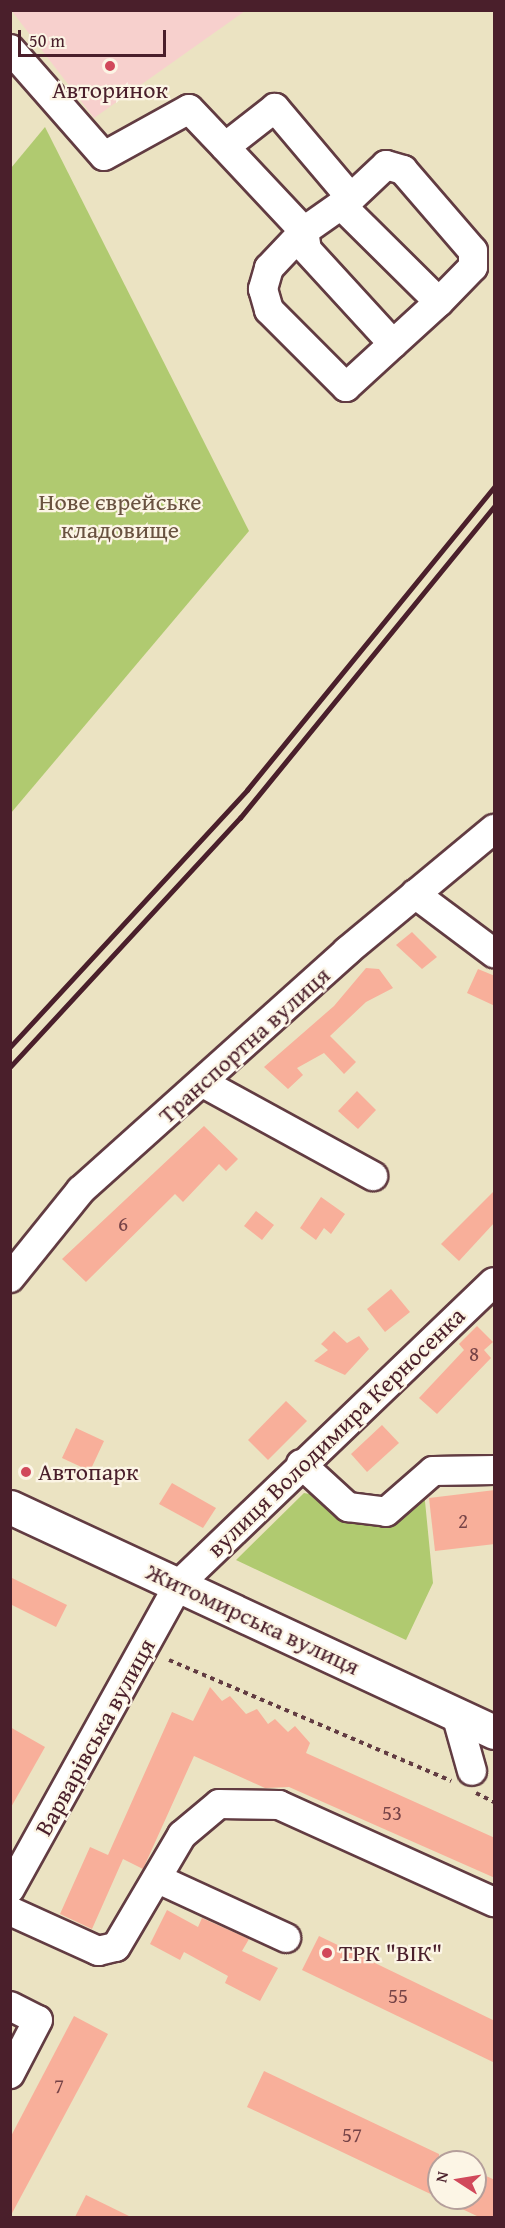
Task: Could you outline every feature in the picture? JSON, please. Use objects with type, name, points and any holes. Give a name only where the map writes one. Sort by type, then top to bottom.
[{"type":"main road","name":"Житомирська вулиця","points":[[10,1507],[495,1731]]},
{"type":"street","points":[[10,49],[104,156],[189,110],[304,231],[307,250],[393,344]]},
{"type":"street","points":[[225,147],[275,108],[346,201],[439,302]]},
{"type":"street","points":[[386,165],[403,170],[458,233],[473,251],[473,267],[439,302],[346,387],[269,310],[263,289],[269,268],[304,231],[346,201],[386,165]]},
{"type":"street","name":"Транспортна вулиця","points":[[10,1278],[81,1190],[415,894],[495,829]]},
{"type":"street","points":[[415,894],[495,953]]},
{"type":"street","points":[[203,1083],[373,1176]]},
{"type":"street","name":"вулиця Володимира Керносенка","points":[[178,1584],[301,1464],[495,1282]]},
{"type":"street","points":[[301,1464],[348,1507],[386,1512],[433,1472],[495,1470]]},
{"type":"street","name":"Варварівська вулиця","points":[[10,1889],[178,1584]]},
{"type":"street","points":[[456,1714],[464,1780]]},
{"type":"street","points":[[10,1911],[98,1952],[116,1947],[182,1835],[219,1804],[279,1804],[495,1902]]},
{"type":"street","points":[[158,1879],[286,1938]]},
{"type":"street","points":[[10,2006],[38,2020],[10,2074]]},
{"type":"path","points":[[169,1660],[464,1780],[495,1802]]},
{"type":"shaded area","name":"Авторинок","points":[[11,10],[245,10],[245,11],[94,118]]},
{"type":"green space","name":"Нове єврейське кладовище","points":[[45,127],[249,531],[11,813],[11,168]]},
{"type":"green space","points":[[424,1491],[433,1583],[406,1640],[236,1560],[304,1493],[326,1497],[343,1518]]},
{"type":"building","points":[[412,932],[437,957],[422,969],[396,945]]},
{"type":"building","points":[[366,968],[379,969],[393,988],[366,1002],[330,1036],[356,1062],[344,1074],[324,1053],[297,1068],[303,1075],[288,1089],[264,1067],[334,1006]]},
{"type":"building","points":[[478,969],[495,976],[495,1006],[467,993]]},
{"type":"building","points":[[357,1091],[376,1110],[358,1129],[338,1111]]},
{"type":"building","points":[[204,1126],[238,1159],[226,1171],[219,1164],[183,1202],[175,1194],[86,1282],[62,1259]]},
{"type":"building","points":[[495,1190],[495,1222],[459,1261],[441,1244]]},
{"type":"building","points":[[321,1197],[345,1214],[331,1234],[324,1228],[316,1240],[300,1228]]},
{"type":"building","points":[[256,1211],[274,1225],[262,1240],[244,1226]]},
{"type":"building","points":[[391,1289],[410,1312],[385,1332],[367,1309]]},
{"type":"building","points":[[477,1326],[493,1342],[484,1350],[491,1358],[437,1414],[419,1398],[464,1350],[459,1344]]},
{"type":"building","points":[[334,1331],[347,1343],[359,1336],[369,1349],[345,1375],[314,1361],[328,1350],[321,1344]]},
{"type":"building","points":[[286,1401],[307,1421],[268,1460],[248,1440]]},
{"type":"building","points":[[382,1425],[399,1443],[367,1472],[351,1454]]},
{"type":"building","points":[[76,1428],[104,1441],[90,1471],[62,1458]]},
{"type":"building","points":[[172,1483],[216,1508],[203,1528],[159,1504]]},
{"type":"building","points":[[495,1490],[495,1544],[435,1551],[429,1498]]},
{"type":"building","points":[[10,1577],[67,1605],[56,1627],[10,1604]]},
{"type":"building","points":[[210,1687],[222,1701],[230,1696],[246,1714],[257,1709],[268,1724],[275,1719],[288,1732],[295,1726],[310,1743],[306,1753],[495,1838],[495,1878],[289,1787],[265,1788],[194,1756],[143,1869],[123,1859],[92,1929],[60,1914],[90,1847],[108,1855],[172,1712],[193,1721]]},
{"type":"building","points":[[10,1727],[45,1747],[10,1809]]},
{"type":"building","points":[[167,1910],[198,1927],[202,1918],[249,1939],[242,1951],[278,1968],[260,2001],[225,1983],[228,1976],[184,1952],[180,1960],[150,1944]]},
{"type":"building","points":[[319,1936],[495,2021],[495,2063],[302,1970]]},
{"type":"building","points":[[74,2016],[108,2034],[10,2217],[10,2138]]},
{"type":"building","points":[[264,2071],[431,2150],[427,2150],[427,2192],[247,2107]]},
{"type":"building","points":[[487,2176],[495,2180],[495,2217],[479,2217],[464,2210],[487,2210]]},
{"type":"building","points":[[86,2195],[131,2217],[75,2217]]},
{"type":"railway","points":[[10,1047],[247,790],[494,487]]},
{"type":"railway","points":[[10,1067],[240,818],[494,507]]},
{"type":"place","name":"Авторинок","points":[[110,66]]},
{"type":"place","name":"Автопарк","points":[[26,1472]]},
{"type":"place","name":"ТРК \"ВІК\"","points":[[327,1953]]}]
